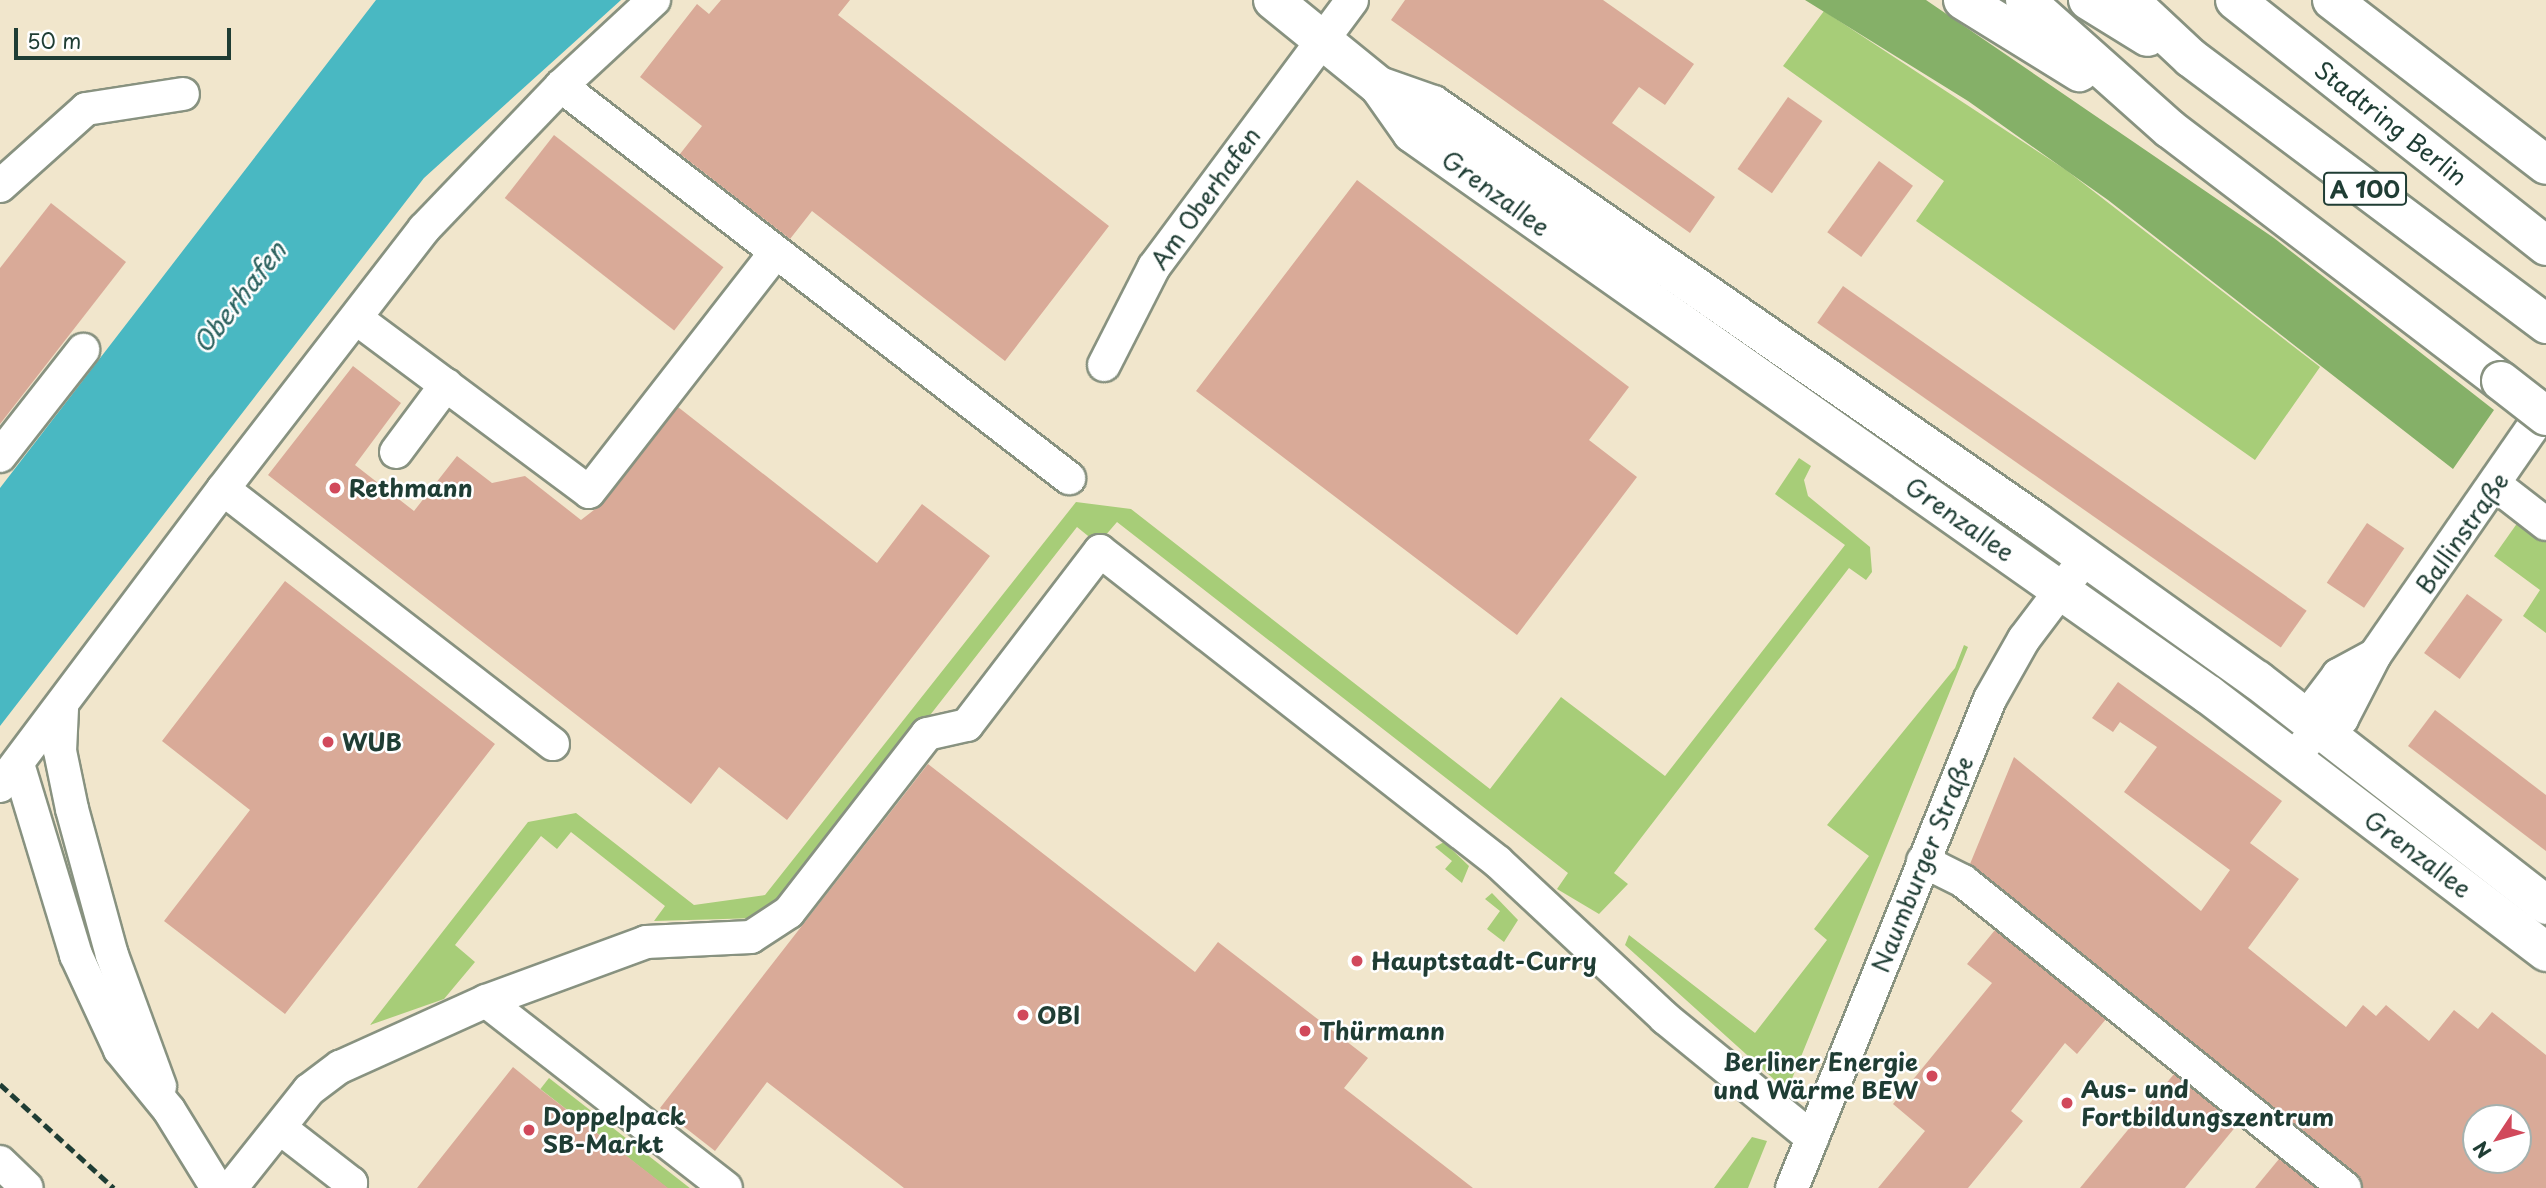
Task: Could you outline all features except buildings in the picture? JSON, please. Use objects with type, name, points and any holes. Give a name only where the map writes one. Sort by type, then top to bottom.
[{"type":"main road","name":"Grenzallee","points":[[1273,0],[1379,86],[1412,133],[2061,590],[2294,759],[2546,952]]},
{"type":"main road","points":[[1963,0],[2170,129]]},
{"type":"main road","points":[[2025,0],[2170,129],[2546,416]]},
{"type":"main road","name":"Stadtring Berlin","points":[[2235,0],[2546,246]]},
{"type":"main road","points":[[2332,0],[2546,165]]},
{"type":"main road","name":"A 100","points":[[2107,4],[2190,58],[2543,322]]},
{"type":"main road","name":"Grenzallee","points":[[1379,86],[1433,105],[2086,557],[2318,728],[2546,905]]},
{"type":"street","points":[[217,1188],[169,1110],[120,1049],[76,955],[9,775],[62,709],[223,489],[424,229],[561,86],[654,0]]},
{"type":"street","name":"Am Oberhafen","points":[[1104,365],[1154,267],[1352,0]]},
{"type":"street","points":[[561,86],[1069,478]]},
{"type":"street","points":[[0,186],[86,109],[183,93]]},
{"type":"street","points":[[357,319],[589,492],[776,252]]},
{"type":"street","points":[[0,456],[83,350]]},
{"type":"street","points":[[396,452],[446,385]]},
{"type":"street","name":"Ballinstraße","points":[[2294,759],[2318,728],[2318,702],[2338,675],[2375,655],[2497,486],[2546,408]]},
{"type":"street","points":[[2497,486],[2546,524]]},
{"type":"street","points":[[223,489],[553,744]]},
{"type":"street","points":[[231,1188],[309,1090],[340,1068],[486,1002],[646,942],[751,937],[789,912],[927,734],[967,725],[1100,551],[1498,862],[1693,1043],[1812,1138]]},
{"type":"street","name":"Naumburger Straße","points":[[1803,1183],[1812,1138],[1997,684],[2086,557]]},
{"type":"street","points":[[62,709],[60,751],[112,955],[169,1110]]},
{"type":"street","points":[[1923,861],[1964,881],[2345,1188]]},
{"type":"street","points":[[486,1002],[726,1188]]},
{"type":"street","points":[[280,1128],[351,1183],[349,1188]]},
{"type":"street","points":[[0,1163],[27,1188]]},
{"type":"green space","points":[[1805,0],[1926,0],[2274,238],[2494,410],[2453,469],[2108,200],[1968,101]]},
{"type":"green space","points":[[1824,11],[2066,170],[2320,367],[2255,460],[1916,221],[1944,181],[1783,66]]},
{"type":"green space","points":[[1799,458],[1811,466],[1804,480],[1808,496],[1870,547],[1872,572],[1866,580],[1849,568],[1614,873],[1628,884],[1599,914],[1557,889],[1568,873],[1117,522],[1098,544],[1077,527],[788,897],[758,918],[654,921],[665,906],[571,832],[557,849],[541,836],[455,945],[475,962],[444,999],[370,1025],[528,822],[576,813],[694,905],[765,895],[1076,502],[1131,509],[1490,789],[1561,697],[1665,776],[1845,545],[1775,494]]},
{"type":"green space","points":[[2523,515],[2546,534],[2546,633],[2523,616],[2540,590],[2494,556]]},
{"type":"green space","points":[[1964,645],[1968,647],[1787,1091],[1625,945],[1629,935],[1755,1033],[1827,940],[1814,929],[1869,856],[1827,825],[1955,668]]},
{"type":"green space","points":[[1444,842],[1469,866],[1462,883],[1445,869],[1452,861],[1435,847]]},
{"type":"green space","points":[[1492,893],[1518,920],[1504,942],[1487,929],[1500,911],[1485,899]]},
{"type":"green space","points":[[549,1078],[690,1188],[667,1188],[540,1089]]},
{"type":"green space","points":[[1752,1137],[1767,1141],[1748,1188],[1714,1188]]},
{"type":"water","name":"Oberhafen","points":[[376,0],[621,0],[424,178],[0,726],[0,488]]},
{"type":"railway","points":[[0,1084],[114,1188]]},
{"type":"place","name":"Rethmann","points":[[335,488]]},
{"type":"place","name":"WUB","points":[[328,742]]},
{"type":"place","name":"Hauptstadt-Curry","points":[[1357,961]]},
{"type":"place","name":"OBI","points":[[1023,1015]]},
{"type":"place","name":"Thürmann","points":[[1305,1031]]},
{"type":"place","name":"Berliner Energie und Wärme BEW","points":[[1932,1076]]},
{"type":"place","name":"Aus- und Fortbildungszentrum","points":[[2067,1103]]},
{"type":"place","name":"Doppelpack SB-Markt","points":[[529,1130]]}]
